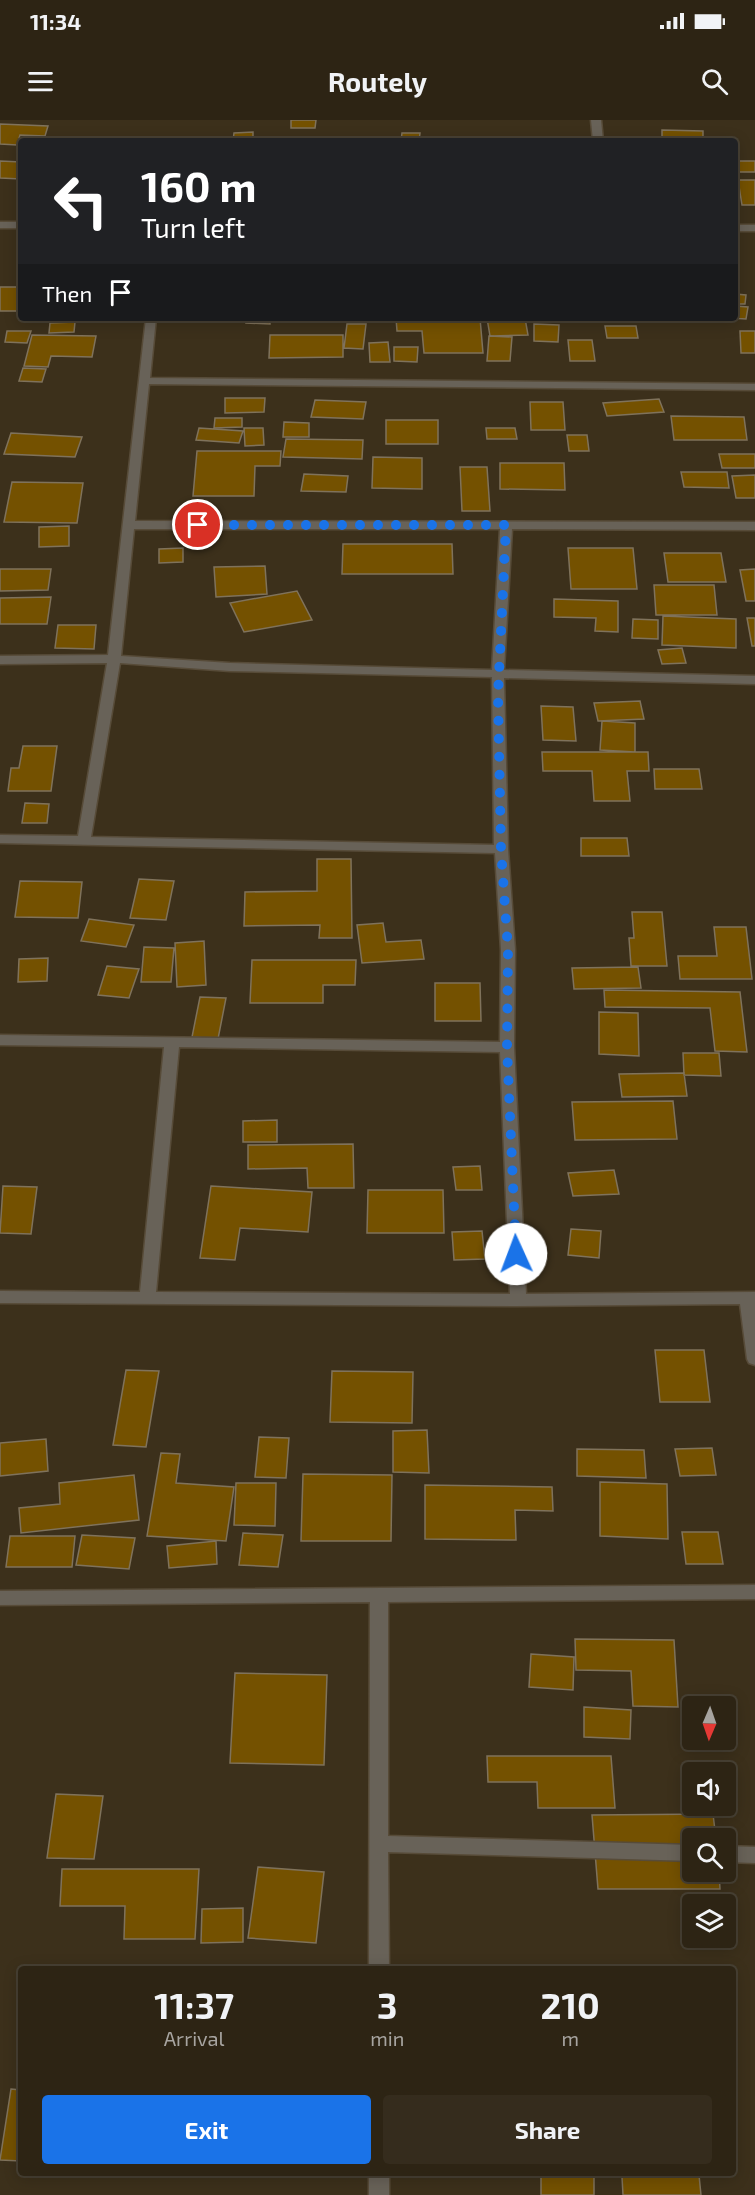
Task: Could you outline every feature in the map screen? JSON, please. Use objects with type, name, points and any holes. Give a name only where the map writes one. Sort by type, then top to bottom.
[{"type":"street","points":[[597,120],[598,138]]},
{"type":"street","points":[[0,225],[18,225]]},
{"type":"street","points":[[738,228],[755,228]]},
{"type":"street","points":[[84,842],[114,659],[151,321]]},
{"type":"street","points":[[143,381],[755,387]]},
{"type":"street","points":[[130,525],[755,526]]},
{"type":"street","points":[[506,525],[498,673],[501,849],[508,950],[507,1047],[518,1300]]},
{"type":"street","points":[[0,660],[114,659],[230,667],[755,680]]},
{"type":"street","points":[[0,839],[501,849]]},
{"type":"street","points":[[0,1040],[507,1047]]},
{"type":"street","points":[[147,1299],[172,1042]]},
{"type":"street","points":[[0,1297],[518,1300],[751,1298],[755,1359]]},
{"type":"street","points":[[0,1598],[755,1592]]},
{"type":"street","points":[[379,1595],[379,1966]]},
{"type":"street","points":[[379,1844],[682,1854]]},
{"type":"street","points":[[736,1854],[755,1855]]},
{"type":"street","points":[[379,2176],[379,2195]]},
{"type":"building","points":[[291,120],[316,120],[315,128],[291,128]]},
{"type":"building","points":[[0,124],[48,126],[45,136],[20,135],[17,145],[0,144]]},
{"type":"building","points":[[662,130],[703,131],[703,138],[662,138]]},
{"type":"building","points":[[253,132],[253,138],[233,138],[234,133]]},
{"type":"building","points":[[402,133],[420,133],[419,138],[401,138]]},
{"type":"building","points":[[0,161],[18,162],[18,179],[0,178]]},
{"type":"building","points":[[738,161],[755,161],[755,172],[738,172]]},
{"type":"building","points":[[738,180],[755,180],[755,205],[742,205]]},
{"type":"building","points":[[0,287],[18,287],[18,311],[0,311]]},
{"type":"building","points":[[738,294],[746,295],[745,304],[738,304]]},
{"type":"building","points":[[738,306],[748,307],[746,319],[738,318]]},
{"type":"building","points":[[246,321],[270,321],[270,324],[246,323]]},
{"type":"building","points":[[396,321],[480,321],[483,353],[424,353],[422,331],[397,331]]},
{"type":"building","points":[[488,321],[526,321],[528,335],[490,336]]},
{"type":"building","points":[[75,322],[74,332],[49,333],[50,323]]},
{"type":"building","points":[[347,324],[366,324],[363,349],[344,348]]},
{"type":"building","points":[[534,324],[559,325],[558,342],[534,341]]},
{"type":"building","points":[[605,326],[636,326],[638,338],[607,338]]},
{"type":"building","points":[[7,331],[31,331],[27,343],[5,342]]},
{"type":"building","points":[[740,331],[755,331],[755,353],[741,353]]},
{"type":"building","points":[[32,335],[96,336],[92,357],[51,356],[48,367],[24,366]]},
{"type":"building","points":[[270,335],[343,335],[343,357],[269,358]]},
{"type":"building","points":[[489,336],[512,337],[510,361],[487,361]]},
{"type":"building","points":[[568,340],[592,340],[595,361],[570,361]]},
{"type":"building","points":[[388,342],[390,362],[370,362],[369,343]]},
{"type":"building","points":[[394,347],[418,347],[417,362],[394,361]]},
{"type":"building","points":[[23,368],[46,369],[42,382],[19,381]]},
{"type":"building","points":[[225,398],[265,398],[264,412],[225,413]]},
{"type":"building","points":[[659,399],[664,412],[607,416],[603,403]]},
{"type":"building","points":[[315,400],[366,402],[363,419],[311,417]]},
{"type":"building","points":[[530,402],[563,402],[565,430],[531,430]]},
{"type":"building","points":[[671,416],[744,417],[747,440],[674,440]]},
{"type":"building","points":[[215,418],[242,418],[242,427],[214,428]]},
{"type":"building","points":[[386,420],[438,420],[438,444],[386,444]]},
{"type":"building","points":[[284,422],[309,423],[309,437],[283,437]]},
{"type":"building","points":[[199,428],[243,431],[239,443],[196,440]]},
{"type":"building","points":[[244,428],[263,428],[264,445],[245,446]]},
{"type":"building","points":[[486,428],[515,428],[517,439],[487,439]]},
{"type":"building","points":[[11,433],[82,437],[75,457],[4,454]]},
{"type":"building","points":[[567,435],[587,435],[589,451],[569,451]]},
{"type":"building","points":[[286,439],[363,440],[362,459],[283,457]]},
{"type":"building","points":[[197,451],[281,451],[280,466],[255,466],[254,496],[193,496]]},
{"type":"building","points":[[719,454],[755,454],[755,468],[722,468]]},
{"type":"building","points":[[373,457],[422,458],[422,489],[372,488]]},
{"type":"building","points":[[500,463],[564,463],[565,490],[500,489]]},
{"type":"building","points":[[460,467],[487,467],[490,511],[462,511]]},
{"type":"building","points":[[681,472],[727,472],[729,488],[684,487]]},
{"type":"building","points":[[304,474],[348,476],[346,492],[301,491]]},
{"type":"building","points":[[755,475],[755,498],[736,498],[732,476]]},
{"type":"building","points":[[12,482],[83,483],[77,523],[4,522]]},
{"type":"building","points":[[69,526],[69,546],[39,547],[39,527]]},
{"type":"building","points":[[343,544],[452,544],[453,574],[342,574]]},
{"type":"building","points":[[183,548],[183,562],[159,563],[159,549]]},
{"type":"building","points":[[568,548],[633,548],[637,589],[571,589]]},
{"type":"building","points":[[664,553],[721,553],[726,582],[668,582]]},
{"type":"building","points":[[265,566],[267,594],[216,597],[214,567]]},
{"type":"building","points":[[0,569],[51,569],[48,590],[0,591]]},
{"type":"building","points":[[755,569],[755,601],[746,601],[740,570]]},
{"type":"building","points":[[654,585],[714,585],[717,615],[656,615]]},
{"type":"building","points":[[297,591],[312,620],[244,632],[230,603]]},
{"type":"building","points":[[51,597],[47,624],[0,624],[0,598]]},
{"type":"building","points":[[554,599],[618,601],[618,632],[595,631],[596,618],[554,617]]},
{"type":"building","points":[[663,616],[736,619],[736,648],[662,645]]},
{"type":"building","points":[[747,618],[755,618],[755,646],[752,646]]},
{"type":"building","points":[[633,619],[658,620],[658,639],[632,638]]},
{"type":"building","points":[[58,625],[96,625],[94,649],[55,648]]},
{"type":"building","points":[[682,648],[686,663],[662,664],[658,650]]},
{"type":"building","points":[[640,701],[644,719],[598,721],[594,703]]},
{"type":"building","points":[[541,706],[573,707],[576,741],[543,740]]},
{"type":"building","points":[[602,721],[635,723],[635,752],[600,750]]},
{"type":"building","points":[[23,746],[57,746],[51,791],[8,791],[11,768],[19,768]]},
{"type":"building","points":[[542,752],[648,752],[649,771],[627,771],[630,801],[594,801],[592,771],[543,771]]},
{"type":"building","points":[[654,769],[699,769],[702,789],[655,789]]},
{"type":"building","points":[[25,803],[49,804],[47,823],[22,823]]},
{"type":"building","points":[[581,838],[627,838],[629,856],[581,856]]},
{"type":"building","points":[[317,859],[351,859],[352,938],[319,938],[320,925],[244,926],[245,892],[317,891]]},
{"type":"building","points":[[139,879],[174,881],[166,920],[130,918]]},
{"type":"building","points":[[20,881],[82,882],[78,918],[15,917]]},
{"type":"building","points":[[632,912],[662,912],[667,966],[631,966],[629,938],[634,938]]},
{"type":"building","points":[[89,919],[134,925],[126,947],[81,941]]},
{"type":"building","points":[[383,923],[386,942],[421,940],[424,959],[362,963],[357,925]]},
{"type":"building","points":[[714,927],[746,927],[752,979],[680,979],[678,956],[717,956]]},
{"type":"building","points":[[204,941],[206,985],[177,987],[175,943]]},
{"type":"building","points":[[144,947],[174,948],[171,982],[141,982]]},
{"type":"building","points":[[48,958],[47,981],[18,982],[19,959]]},
{"type":"building","points":[[252,960],[356,960],[355,985],[323,985],[323,1003],[250,1003]]},
{"type":"building","points":[[107,966],[139,969],[129,998],[98,995]]},
{"type":"building","points":[[638,967],[641,988],[574,989],[572,968]]},
{"type":"building","points":[[435,983],[480,983],[481,1021],[435,1021]]},
{"type":"building","points":[[604,990],[740,992],[747,1052],[715,1051],[710,1008],[605,1007]]},
{"type":"building","points":[[200,997],[226,998],[218,1039],[192,1037]]},
{"type":"building","points":[[599,1012],[638,1013],[639,1056],[599,1054]]},
{"type":"building","points":[[683,1053],[719,1053],[721,1076],[684,1075]]},
{"type":"building","points":[[684,1073],[687,1096],[622,1097],[619,1074]]},
{"type":"building","points":[[673,1101],[677,1139],[575,1140],[572,1102]]},
{"type":"building","points":[[277,1120],[277,1142],[243,1142],[243,1121]]},
{"type":"building","points":[[353,1144],[354,1188],[308,1188],[307,1168],[248,1169],[248,1145]]},
{"type":"building","points":[[480,1166],[482,1190],[456,1190],[453,1167]]},
{"type":"building","points":[[614,1170],[619,1194],[573,1196],[568,1173]]},
{"type":"building","points":[[3,1186],[37,1187],[31,1234],[0,1233]]},
{"type":"building","points":[[211,1186],[312,1192],[308,1232],[240,1228],[235,1260],[200,1258]]},
{"type":"building","points":[[368,1190],[443,1190],[444,1233],[367,1233]]},
{"type":"building","points":[[571,1229],[601,1231],[599,1258],[568,1255]]},
{"type":"building","points":[[482,1231],[485,1259],[454,1260],[452,1232]]},
{"type":"building","points":[[655,1350],[704,1350],[710,1402],[660,1402]]},
{"type":"building","points":[[126,1370],[159,1371],[146,1447],[113,1445]]},
{"type":"building","points":[[332,1371],[413,1372],[412,1423],[330,1422]]},
{"type":"building","points":[[427,1430],[429,1473],[393,1472],[393,1431]]},
{"type":"building","points":[[259,1437],[289,1438],[286,1478],[255,1477]]},
{"type":"building","points":[[46,1439],[48,1471],[0,1476],[0,1443]]},
{"type":"building","points":[[712,1448],[716,1475],[680,1476],[675,1449]]},
{"type":"building","points":[[577,1449],[644,1450],[646,1478],[577,1476]]},
{"type":"building","points":[[161,1453],[180,1454],[176,1483],[234,1487],[226,1541],[147,1536]]},
{"type":"building","points":[[303,1474],[392,1475],[391,1541],[301,1541]]},
{"type":"building","points":[[134,1475],[139,1520],[21,1533],[19,1508],[60,1504],[59,1483]]},
{"type":"building","points":[[600,1482],[667,1484],[668,1539],[600,1536]]},
{"type":"building","points":[[236,1483],[276,1483],[275,1526],[234,1525]]},
{"type":"building","points":[[425,1485],[552,1487],[553,1511],[515,1510],[516,1540],[425,1539]]},
{"type":"building","points":[[682,1532],[718,1532],[723,1564],[686,1564]]},
{"type":"building","points":[[243,1533],[283,1535],[278,1567],[239,1565]]},
{"type":"building","points":[[82,1535],[135,1538],[129,1569],[76,1565]]},
{"type":"building","points":[[10,1536],[75,1536],[72,1567],[6,1567]]},
{"type":"building","points":[[216,1541],[217,1564],[169,1568],[167,1546]]},
{"type":"building","points":[[575,1639],[674,1640],[678,1707],[633,1706],[631,1671],[576,1670]]},
{"type":"building","points":[[531,1654],[574,1657],[573,1690],[529,1687]]},
{"type":"building","points":[[235,1673],[327,1675],[324,1765],[230,1763]]},
{"type":"building","points":[[584,1707],[631,1710],[630,1739],[584,1737]]},
{"type":"building","points":[[487,1756],[611,1756],[615,1808],[538,1808],[537,1782],[488,1782]]},
{"type":"building","points":[[56,1794],[103,1796],[94,1859],[47,1858]]},
{"type":"building","points":[[592,1815],[713,1816],[715,1828],[682,1828],[682,1882],[720,1882],[720,1889],[598,1889]]},
{"type":"building","points":[[258,1867],[324,1872],[316,1943],[248,1938]]},
{"type":"building","points":[[62,1869],[199,1869],[195,1939],[124,1939],[125,1906],[60,1906]]},
{"type":"building","points":[[243,1908],[243,1942],[201,1943],[202,1909]]},
{"type":"building","points":[[11,2089],[18,2090],[18,2161],[0,2160]]},
{"type":"building","points":[[541,2176],[594,2176],[594,2195],[541,2195]]},
{"type":"building","points":[[699,2176],[701,2195],[623,2195],[622,2177]]},
{"type":"route","points":[[198,525],[506,525],[498,695],[501,849],[508,950],[507,1047],[516,1254]]}]
